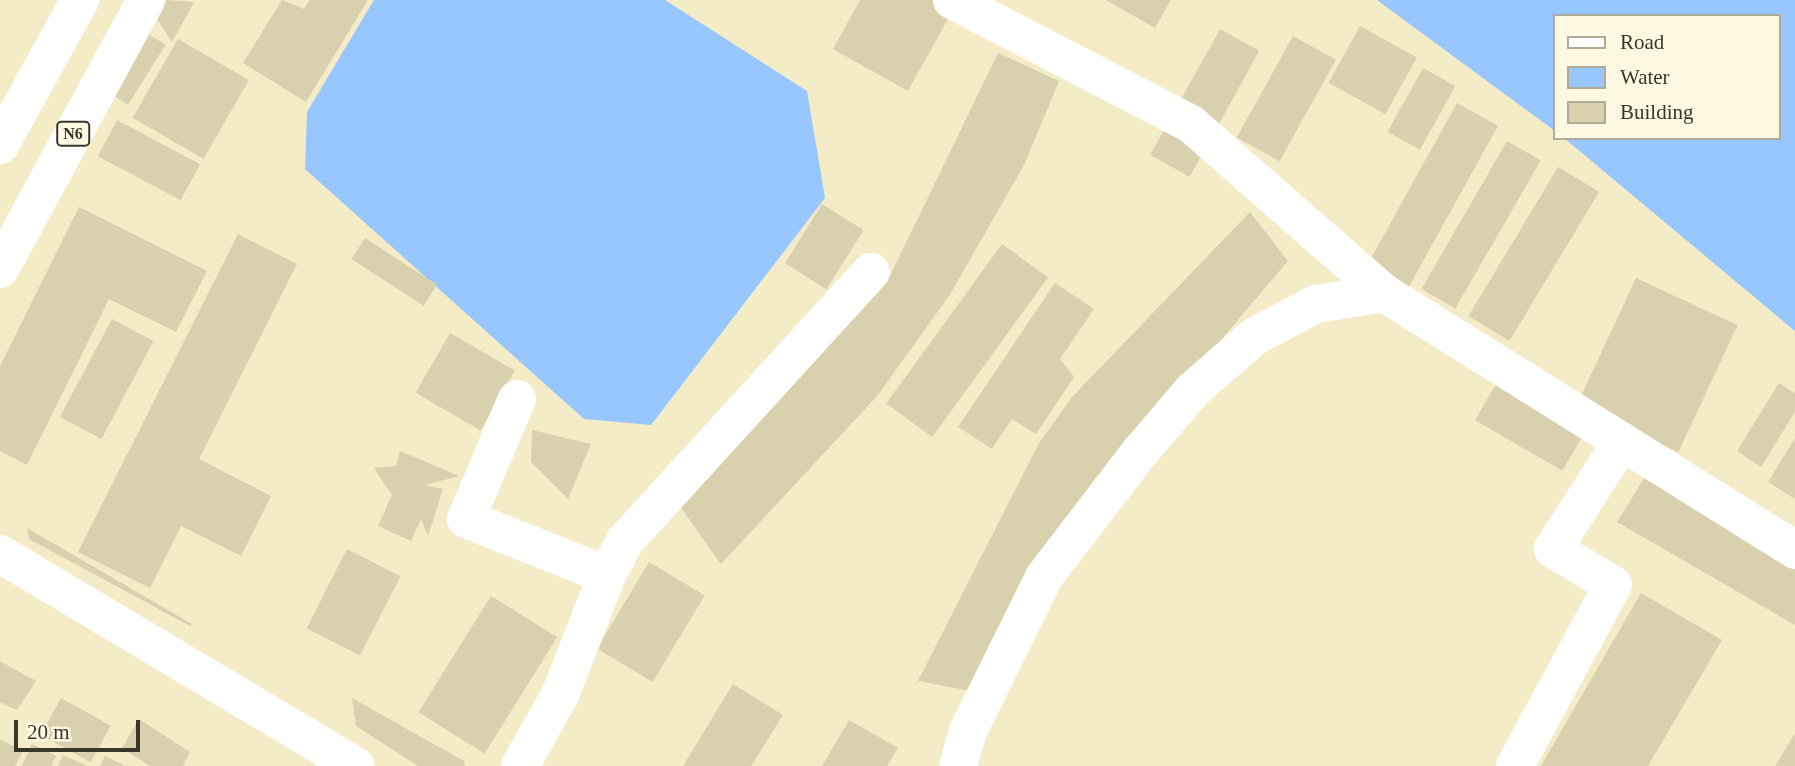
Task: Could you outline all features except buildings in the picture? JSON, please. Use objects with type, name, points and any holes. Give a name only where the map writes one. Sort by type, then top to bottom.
[{"type":"main road","points":[[0,145],[80,0]]},
{"type":"main road","name":"N6","points":[[0,269],[146,0]]},
{"type":"main road","points":[[952,0],[1191,124],[1384,293],[1795,550]]},
{"type":"main road","points":[[520,766],[560,695],[607,575],[626,540],[871,272]]},
{"type":"main road","points":[[958,766],[968,731],[1044,577],[1193,390],[1255,337],[1316,304],[1384,293]]},
{"type":"main road","points":[[517,399],[466,519],[607,575]]},
{"type":"main road","points":[[1515,766],[1613,585],[1553,549],[1622,441]]},
{"type":"main road","points":[[0,554],[356,766]]},
{"type":"water","points":[[374,0],[665,0],[807,91],[825,198],[651,425],[584,419],[305,169],[307,112]]},
{"type":"water","points":[[1377,0],[1795,0],[1795,331],[1566,140],[1781,140],[1781,14],[1554,14],[1554,130]]}]
